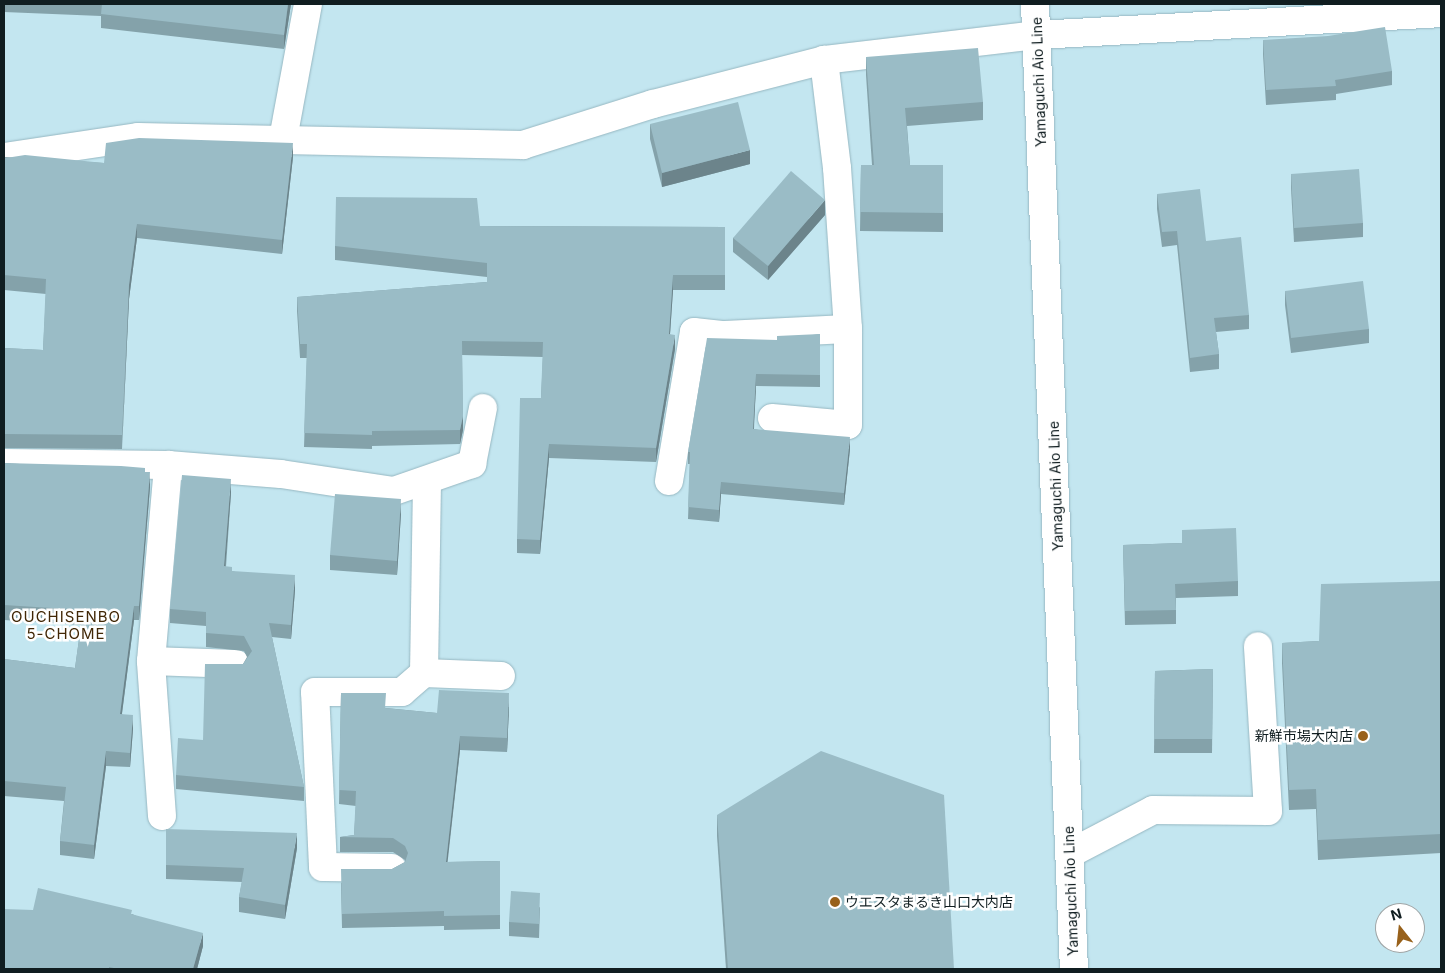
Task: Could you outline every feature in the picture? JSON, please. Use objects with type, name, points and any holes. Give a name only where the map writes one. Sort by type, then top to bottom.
[{"type":"street","points":[[283,139],[308,4]]},
{"type":"street","name":"Yamaguchi Aio Line","points":[[1036,4],[1074,969]]},
{"type":"street","points":[[4,157],[138,137],[523,145],[653,104],[824,60],[1037,35],[1441,13]]},
{"type":"street","points":[[772,418],[848,425],[848,329],[837,168],[824,60]]},
{"type":"street","points":[[669,481],[694,332],[724,335],[848,329]]},
{"type":"street","points":[[4,463],[168,465],[280,474],[394,491],[427,482],[472,464],[483,408]]},
{"type":"street","points":[[162,816],[151,661],[168,465]]},
{"type":"street","points":[[424,672],[427,482]]},
{"type":"street","points":[[1069,854],[1153,810],[1268,811],[1258,646]]},
{"type":"street","points":[[151,661],[236,664]]},
{"type":"street","points":[[392,868],[323,867],[315,692],[402,692],[424,672],[501,676]]},
{"type":"building","points":[[102,4],[288,4],[284,35],[101,14]]},
{"type":"building","points":[[1385,27],[1392,71],[1335,80],[1336,86],[1266,90],[1263,40],[1328,36]]},
{"type":"building","points":[[978,48],[983,102],[905,108],[910,165],[943,165],[943,213],[860,212],[861,165],[874,165],[866,57]]},
{"type":"building","points":[[738,102],[750,150],[662,173],[650,124]]},
{"type":"building","points":[[139,138],[293,143],[282,240],[137,224],[129,285],[122,435],[4,434],[4,348],[43,350],[46,279],[4,275],[4,157],[25,155],[104,163],[106,143]]},
{"type":"building","points":[[1359,169],[1363,223],[1294,228],[1291,174]]},
{"type":"building","points":[[791,171],[825,200],[768,266],[733,238]]},
{"type":"building","points":[[1200,189],[1206,241],[1241,237],[1249,315],[1214,318],[1219,354],[1190,358],[1177,231],[1162,232],[1157,194]]},
{"type":"building","points":[[336,197],[477,198],[480,226],[725,227],[725,275],[673,275],[669,334],[675,335],[656,448],[549,444],[540,540],[517,539],[520,398],[541,398],[543,342],[462,341],[463,416],[460,430],[372,431],[372,435],[304,433],[307,344],[300,344],[297,297],[487,282],[487,263],[335,246]]},
{"type":"building","points":[[1363,281],[1369,329],[1291,338],[1285,291]]},
{"type":"building","points":[[820,334],[820,375],[756,374],[753,429],[850,437],[844,493],[721,482],[719,510],[688,507],[690,452],[688,452],[707,338],[777,340],[777,336]]},
{"type":"building","points":[[4,463],[121,466],[145,468],[145,472],[150,472],[139,606],[134,606],[120,714],[133,715],[130,753],[106,751],[94,845],[60,841],[66,787],[4,781],[4,659],[75,668],[83,610],[4,605]]},
{"type":"building","points":[[182,475],[231,479],[224,566],[232,567],[232,571],[295,575],[291,625],[269,623],[304,787],[176,775],[178,738],[203,740],[205,664],[243,664],[252,651],[244,636],[206,633],[206,612],[170,609]]},
{"type":"building","points":[[335,494],[401,499],[397,561],[330,555]]},
{"type":"building","points":[[1236,528],[1238,581],[1175,584],[1176,610],[1125,611],[1123,545],[1182,543],[1182,530]]},
{"type":"building","name":"新鮮市場大内店","points":[[1441,581],[1441,834],[1318,840],[1316,789],[1289,790],[1282,643],[1319,641],[1321,584]]},
{"type":"building","points":[[1213,669],[1212,739],[1154,739],[1155,671]]},
{"type":"building","points":[[439,690],[509,693],[507,738],[460,736],[446,862],[500,861],[500,915],[444,916],[444,911],[342,914],[341,869],[392,869],[405,862],[408,853],[405,846],[393,838],[340,837],[354,835],[356,791],[339,790],[341,693],[386,693],[385,708],[437,713]]},
{"type":"building","name":"ウエスタまるき山口大内店","points":[[821,751],[944,795],[954,969],[728,969],[717,815]]},
{"type":"building","points":[[166,829],[297,833],[285,905],[239,897],[244,868],[166,865]]},
{"type":"building","points":[[38,888],[132,910],[131,914],[203,933],[193,969],[119,969],[109,967],[109,969],[4,969],[4,909],[33,910]]},
{"type":"building","points":[[511,891],[540,893],[539,924],[509,922]]},
{"type":"place","name":"新鮮市場大内店","points":[[1363,736]]},
{"type":"place","name":"ウエスタまるき山口大内店","points":[[835,902]]},
{"type":"district","name":"OUCHISENBO 5-CHOME","points":[[66,624]]}]
